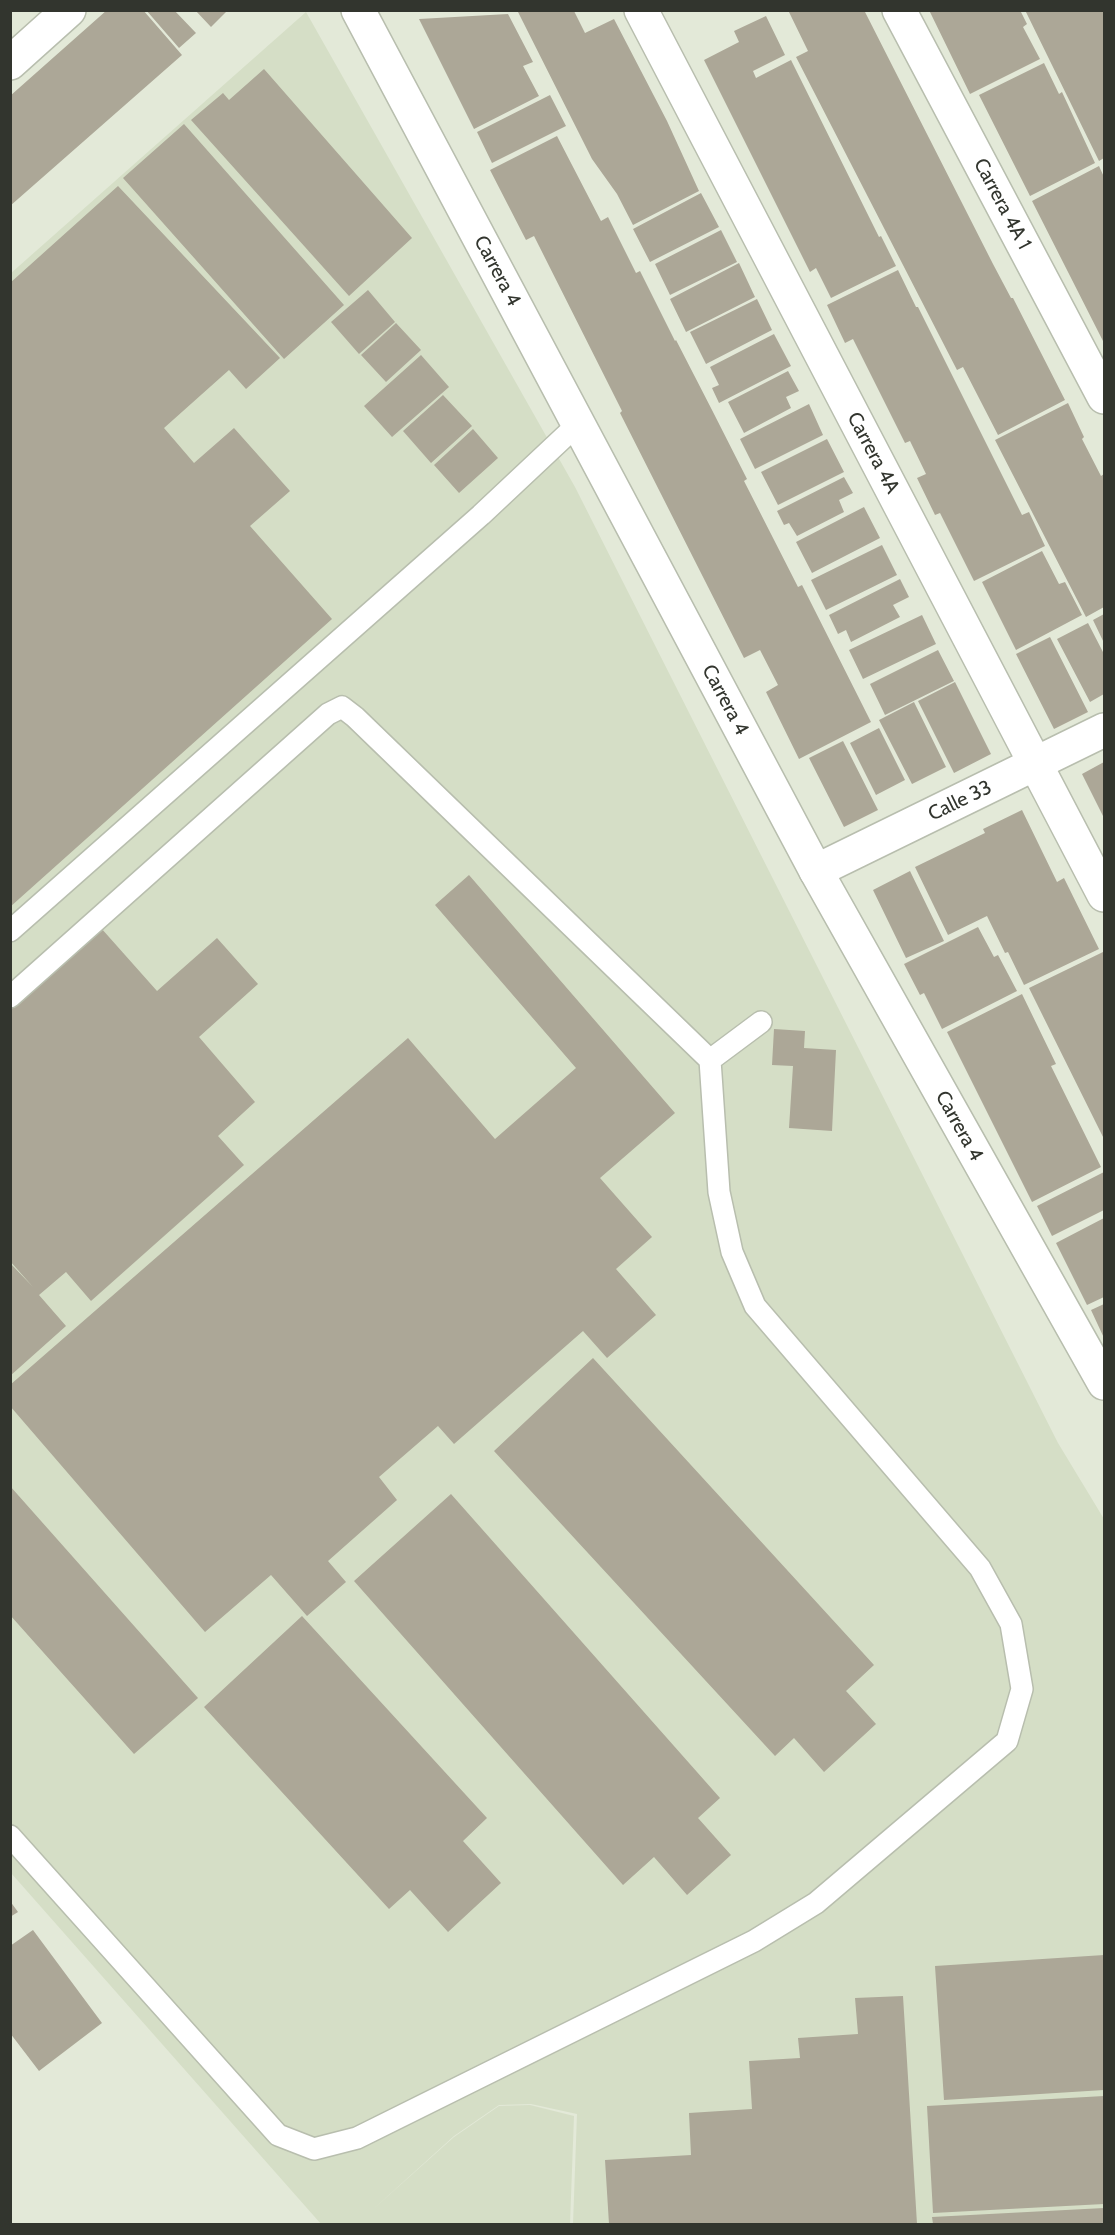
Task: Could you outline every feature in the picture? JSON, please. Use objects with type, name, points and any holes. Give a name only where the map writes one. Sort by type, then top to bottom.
[{"type":"street","points":[[10,63],[69,10]]},
{"type":"street","name":"Carrera 4","points":[[358,10],[816,871],[1104,1383]]},
{"type":"street","name":"Carrera 4A","points":[[641,10],[1104,895]]},
{"type":"street","name":"Carrera 4A 1","points":[[899,10],[1104,397]]},
{"type":"street","name":"Calle 33","points":[[816,871],[1104,730]]},
{"type":"lane","points":[[10,931],[481,515],[578,424]]},
{"type":"lane","points":[[10,997],[328,714],[342,707],[710,1060],[719,1192],[732,1252],[755,1306],[985,1577],[1011,1624],[1022,1689],[1006,1741],[816,1903],[754,1941],[357,2138],[315,2149],[278,2135],[10,1836]]},
{"type":"lane","points":[[710,1060],[761,1022]]},
{"type":"shaded area","points":[[306,12],[575,487],[1058,1443],[1104,1519],[1104,2224],[573,2224],[577,2114],[531,2104],[499,2105],[454,2136],[370,2212],[454,2137],[499,2106],[530,2105],[574,2116],[570,2224],[321,2224],[11,1873],[10,274]]},
{"type":"building","points":[[107,10],[143,10],[182,55],[10,206],[10,96]]},
{"type":"building","points":[[146,10],[174,10],[196,33],[179,48]]},
{"type":"building","points":[[195,10],[228,10],[211,27]]},
{"type":"building","points":[[788,10],[864,10],[1065,400],[998,435],[963,367],[957,370],[796,57],[808,51]]},
{"type":"building","points":[[929,10],[1020,10],[1027,24],[1023,27],[1040,59],[970,94]]},
{"type":"building","points":[[1025,10],[1104,10],[1104,158],[1099,161]]},
{"type":"building","points":[[574,11],[585,33],[614,19],[667,121],[699,191],[633,225],[617,194],[592,159],[518,12]]},
{"type":"building","points":[[508,14],[533,62],[523,66],[539,96],[474,129],[419,19]]},
{"type":"building","points":[[766,16],[785,55],[753,71],[756,78],[791,60],[879,237],[881,236],[896,266],[831,298],[816,268],[810,272],[704,60],[739,42],[734,31]]},
{"type":"building","points":[[1044,63],[1059,94],[1062,92],[1095,163],[1030,196],[979,95]]},
{"type":"building","points":[[264,69],[412,238],[349,296],[191,120],[223,93],[229,100]]},
{"type":"building","points":[[550,95],[566,126],[492,163],[477,132]]},
{"type":"building","points":[[184,124],[344,305],[284,359],[123,178]]},
{"type":"building","points":[[557,136],[601,221],[608,217],[636,273],[640,271],[747,479],[744,481],[798,587],[802,585],[871,722],[799,759],[766,692],[778,685],[760,650],[744,658],[620,413],[622,411],[534,236],[526,240],[490,170]]},
{"type":"building","points":[[1099,166],[1104,177],[1104,343],[1032,201]]},
{"type":"building","points":[[118,186],[280,358],[246,389],[229,370],[164,428],[194,463],[234,428],[290,491],[250,526],[332,619],[10,907],[10,283]]},
{"type":"building","points":[[701,193],[719,227],[650,262],[633,229]]},
{"type":"building","points":[[721,230],[737,262],[670,295],[655,264]]},
{"type":"building","points":[[739,263],[755,297],[686,332],[670,299]]},
{"type":"building","points":[[898,270],[1022,515],[1029,512],[1045,546],[974,581],[940,513],[935,515],[917,478],[926,474],[910,441],[905,443],[853,339],[845,343],[827,305]]},
{"type":"building","points":[[368,290],[395,322],[359,354],[331,322]]},
{"type":"building","points":[[757,299],[772,330],[706,364],[690,332]]},
{"type":"building","points":[[396,323],[421,350],[386,382],[361,355]]},
{"type":"building","points":[[774,334],[791,366],[719,403],[712,388],[719,385],[710,367]]},
{"type":"building","points":[[421,355],[449,387],[392,437],[364,406]]},
{"type":"building","points":[[788,371],[799,391],[786,397],[791,408],[744,433],[728,402]]},
{"type":"building","points":[[443,395],[472,426],[431,463],[403,431]]},
{"type":"building","points":[[1068,403],[1084,437],[1082,439],[1101,476],[1104,474],[1104,607],[1086,617],[995,440]]},
{"type":"building","points":[[809,404],[823,435],[755,469],[740,439]]},
{"type":"building","points":[[473,429],[498,458],[459,493],[434,465]]},
{"type":"building","points":[[827,439],[844,472],[778,505],[761,472]]},
{"type":"building","points":[[844,477],[853,493],[839,500],[844,512],[797,536],[789,523],[784,525],[777,511]]},
{"type":"building","points":[[864,507],[880,538],[812,573],[796,542]]},
{"type":"building","points":[[882,545],[897,575],[826,610],[811,580]]},
{"type":"building","points":[[1042,551],[1059,584],[1065,582],[1082,615],[1016,650],[982,582]]},
{"type":"building","points":[[900,579],[909,597],[893,605],[900,617],[851,642],[846,630],[838,634],[829,615]]},
{"type":"building","points":[[1104,614],[1104,643],[1093,620]]},
{"type":"building","points":[[922,615],[936,644],[863,679],[849,650]]},
{"type":"building","points":[[1088,623],[1104,654],[1104,694],[1090,702],[1057,639]]},
{"type":"building","points":[[1050,637],[1088,712],[1054,729],[1016,654]]},
{"type":"building","points":[[938,650],[954,681],[885,715],[870,684]]},
{"type":"building","points":[[955,682],[991,754],[954,773],[918,701]]},
{"type":"building","points":[[914,702],[946,767],[912,784],[879,720]]},
{"type":"building","points":[[879,728],[905,780],[876,795],[850,743]]},
{"type":"building","points":[[843,741],[878,810],[844,827],[809,758]]},
{"type":"building","points":[[1104,762],[1104,818],[1082,774]]},
{"type":"building","points":[[1022,810],[1057,882],[1064,878],[1099,949],[1024,985],[987,916],[948,935],[915,867],[985,833],[983,829]]},
{"type":"building","points":[[910,871],[944,941],[906,958],[873,890]]},
{"type":"building","points":[[469,875],[675,1113],[600,1178],[652,1237],[616,1269],[656,1315],[607,1358],[583,1331],[454,1444],[438,1426],[379,1477],[397,1500],[328,1561],[346,1582],[307,1616],[271,1575],[205,1632],[10,1406],[10,1385],[408,1038],[495,1139],[576,1068],[435,905]]},
{"type":"building","points":[[978,927],[994,957],[998,955],[1017,991],[942,1029],[924,993],[920,995],[904,964]]},
{"type":"building","points":[[101,928],[157,991],[217,938],[258,984],[199,1037],[255,1102],[218,1136],[244,1165],[91,1301],[66,1272],[39,1295],[66,1326],[10,1376],[10,1263],[33,1287],[10,1261],[10,1010]]},
{"type":"building","points":[[1103,952],[1104,955],[1104,1139],[1029,988]]},
{"type":"building","points":[[1022,994],[1056,1064],[1051,1066],[1101,1167],[1032,1202],[947,1032]]},
{"type":"building","points":[[774,1029],[805,1031],[804,1048],[836,1050],[832,1131],[789,1128],[793,1066],[772,1065]]},
{"type":"building","points":[[1104,1172],[1104,1210],[1052,1236],[1037,1206]]},
{"type":"building","points":[[1104,1218],[1104,1297],[1087,1305],[1056,1243]]},
{"type":"building","points":[[1104,1304],[1104,1338],[1091,1310]]},
{"type":"building","points":[[593,1358],[874,1665],[846,1691],[876,1724],[824,1772],[794,1738],[775,1756],[494,1451]]},
{"type":"building","points":[[10,1486],[198,1698],[134,1754],[10,1615]]},
{"type":"building","points":[[451,1494],[720,1798],[698,1818],[731,1855],[687,1895],[654,1857],[623,1885],[354,1581]]},
{"type":"building","points":[[302,1616],[487,1818],[463,1841],[501,1883],[448,1932],[410,1890],[389,1909],[204,1707]]},
{"type":"building","points":[[10,1901],[18,1912],[10,1917]]},
{"type":"building","points":[[33,1930],[102,2023],[39,2071],[10,2033],[10,1946]]},
{"type":"building","points":[[1104,1955],[1104,2090],[944,2100],[935,1966]]},
{"type":"building","points":[[903,1996],[917,2224],[609,2224],[605,2160],[691,2155],[689,2113],[752,2109],[749,2061],[800,2058],[798,2038],[858,2034],[855,1998]]},
{"type":"building","points":[[1104,2096],[1104,2204],[933,2213],[927,2106]]},
{"type":"building","points":[[1104,2208],[1104,2224],[933,2224],[932,2217]]}]
